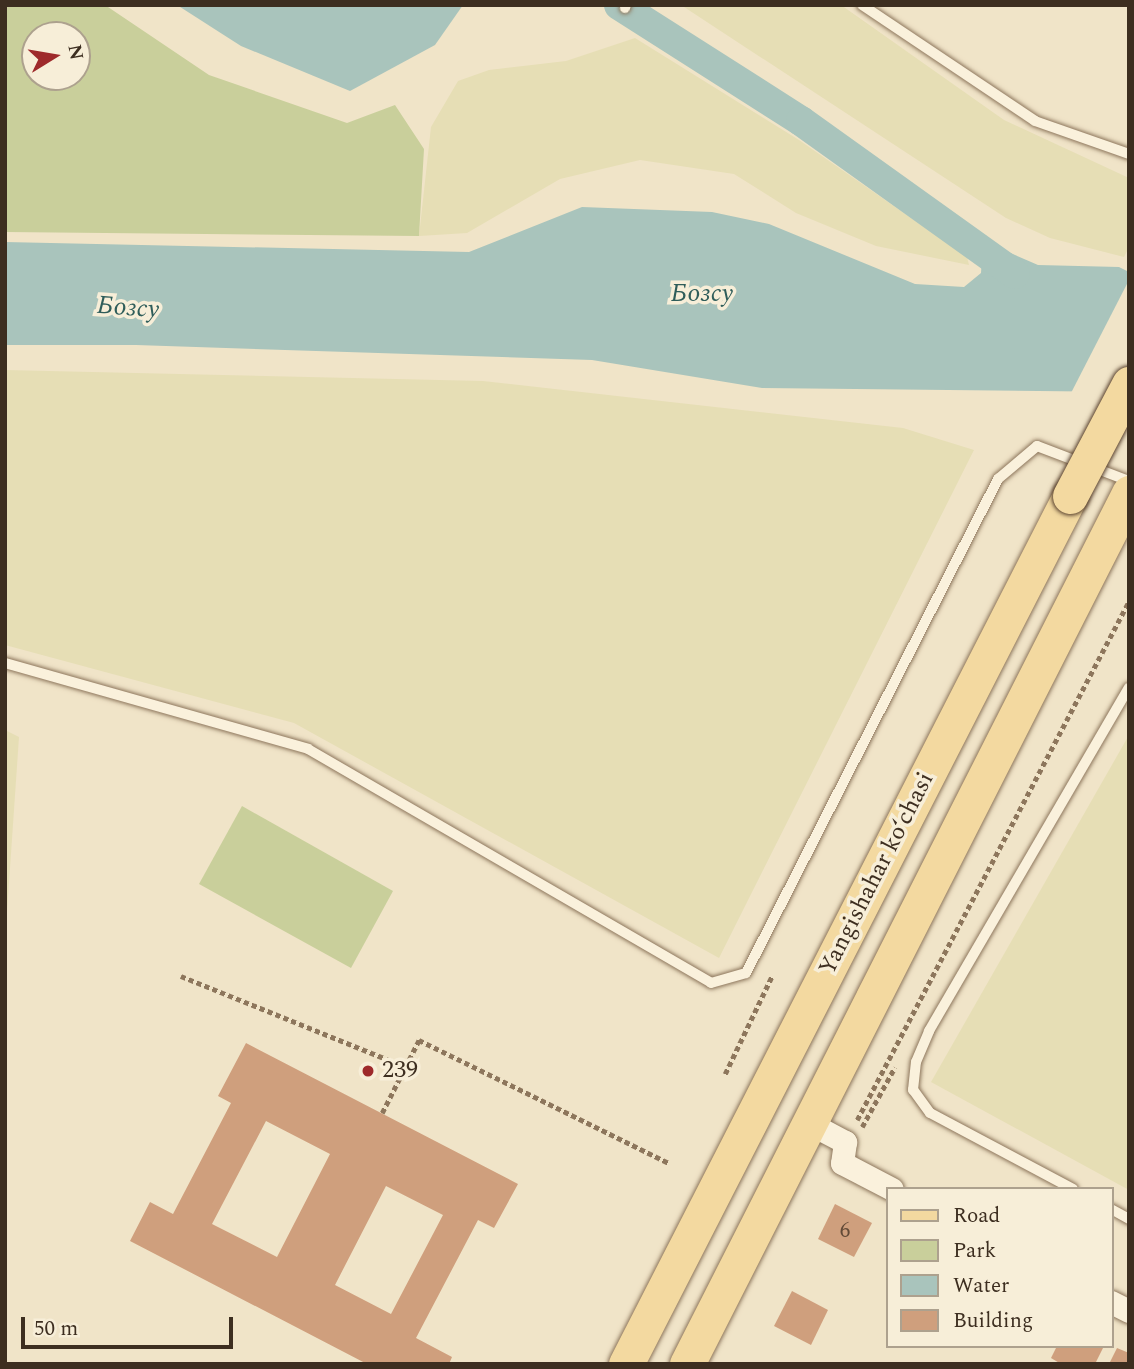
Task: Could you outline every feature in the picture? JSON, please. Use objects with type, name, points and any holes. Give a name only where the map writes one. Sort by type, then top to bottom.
[{"type":"main road","name":"Yangishahar ko‘chasi","points":[[626,1364],[1129,384]]},
{"type":"main road","points":[[687,1364],[1122,507]]},
{"type":"main road","points":[[701,1218],[705,1233],[717,1244],[732,1247],[748,1242]]},
{"type":"street","points":[[809,1123],[889,1187]]},
{"type":"street","points":[[1113,1303],[1129,1311]]},
{"type":"lane","points":[[862,5],[1035,121],[1129,154]]},
{"type":"lane","points":[[5,663],[308,749],[711,983],[746,973],[998,479],[1037,446],[1129,481]]},
{"type":"lane","points":[[1069,1187],[930,1113],[913,1090],[916,1062],[929,1031],[1129,688]]},
{"type":"lane","points":[[1113,1210],[1129,1219]]},
{"type":"path","points":[[844,1153],[1129,601]]},
{"type":"path","points":[[181,976],[404,1066]]},
{"type":"path","points":[[725,1074],[772,976]]},
{"type":"path","points":[[382,1113],[419,1040],[669,1163]]},
{"type":"path","points":[[844,1153],[899,1060]]},
{"type":"shaded area","points":[[681,5],[841,5],[1004,120],[1129,178],[1129,247],[1124,257],[1050,238],[1006,218]]},
{"type":"shaded area","points":[[635,38],[799,140],[967,257],[969,265],[876,246],[796,213],[734,174],[640,160],[560,179],[467,233],[419,236],[431,127],[458,81],[489,70],[566,61]]},
{"type":"shaded area","points":[[5,370],[483,381],[903,428],[974,450],[719,958],[294,723],[5,645]]},
{"type":"shaded area","points":[[5,730],[19,737],[5,941]]},
{"type":"shaded area","points":[[1129,735],[1129,1190],[931,1082]]},
{"type":"green space","points":[[5,5],[105,5],[209,75],[347,123],[395,105],[424,149],[419,236],[5,232]]},
{"type":"green space","points":[[242,806],[393,891],[351,968],[199,884]]},
{"type":"water","points":[[177,5],[463,5],[435,45],[350,91],[241,46]]},
{"type":"water","name":"Бозсу","points":[[582,207],[712,212],[769,224],[915,284],[964,287],[981,273],[983,241],[1038,265],[1119,267],[1129,272],[1129,392],[762,388],[592,360],[136,345],[5,345],[5,242],[469,252]]},
{"type":"pier","points":[[1129,280],[1129,396],[1071,393]]},
{"type":"building","points":[[246,1043],[518,1184],[494,1228],[478,1220],[416,1338],[452,1357],[449,1364],[367,1364],[130,1241],[150,1202],[173,1214],[231,1103],[218,1096]],"holes":[[[266,1121],[330,1154],[277,1257],[212,1224]],[[386,1186],[443,1215],[391,1314],[335,1285]]]},
{"type":"building","points":[[835,1204],[872,1223],[854,1257],[818,1239]]},
{"type":"building","points":[[792,1291],[828,1310],[811,1345],[774,1326]]},
{"type":"building","points":[[1056,1348],[1103,1348],[1095,1364],[1061,1364],[1051,1358]]},
{"type":"building","points":[[1117,1348],[1129,1353],[1129,1364],[1109,1364]]},
{"type":"waterway","points":[[619,5],[801,121],[1015,274]]},
{"type":"place","name":"239","points":[[368,1071]]}]
